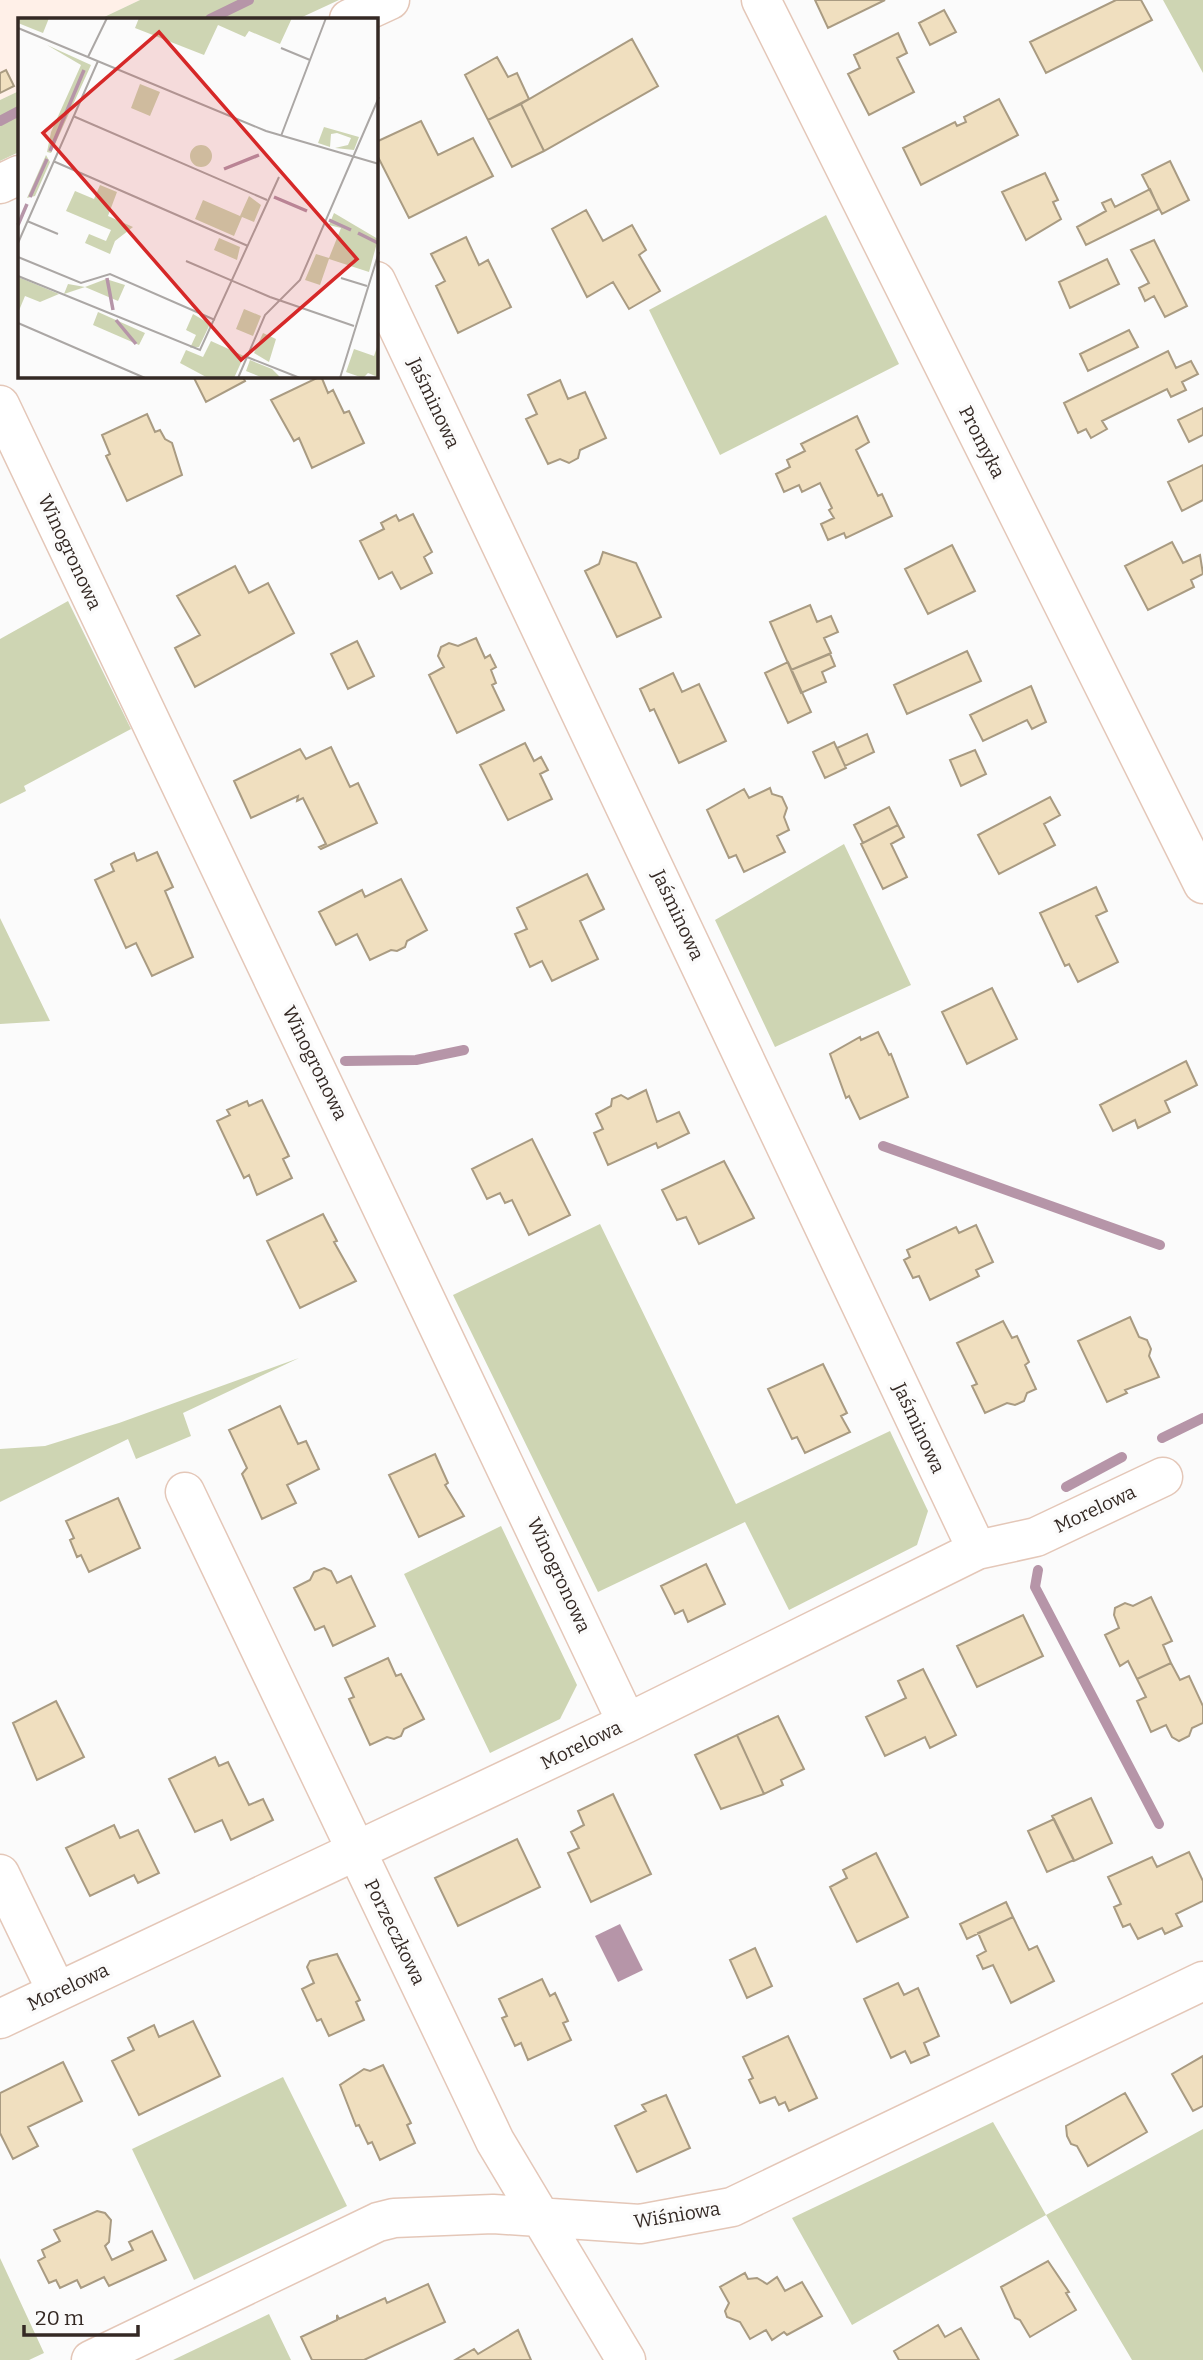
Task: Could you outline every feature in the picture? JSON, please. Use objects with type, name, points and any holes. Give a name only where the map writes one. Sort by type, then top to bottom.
[{"type":"street","points":[[351,18],[390,0]]},
{"type":"street","name":"Promyka","points":[[761,0],[1203,884]]},
{"type":"street","points":[[0,184],[18,175]]},
{"type":"street","name":"Jaśminowa","points":[[378,285],[977,1550]]},
{"type":"street","name":"Winogronowa","points":[[0,405],[627,1723]]},
{"type":"street","name":"Morelowa","points":[[0,2019],[627,1723],[977,1550],[1036,1537],[1163,1477]]},
{"type":"street","name":"Porzeczkowa","points":[[185,1492],[495,2141],[626,2360]]},
{"type":"street","points":[[0,1874],[57,1992]]},
{"type":"street","name":"Wiśniowa","points":[[91,2360],[378,2222],[394,2218],[493,2214],[640,2224],[732,2207],[1203,1981]]},
{"type":"shaded area","points":[[0,0],[140,0],[102,18],[18,18],[18,91],[0,100]]},
{"type":"shaded area","points":[[620,1924],[643,1970],[618,1982],[595,1936]]},
{"type":"green space","points":[[140,0],[339,0],[300,18],[102,18]]},
{"type":"green space","points":[[1163,0],[1203,0],[1203,73]]},
{"type":"green space","points":[[18,91],[18,152],[0,161],[0,100]]},
{"type":"green space","points":[[826,215],[899,364],[720,455],[649,310]]},
{"type":"green space","points":[[68,601],[131,729],[24,786],[26,791],[0,804],[0,639]]},
{"type":"green space","points":[[844,844],[911,985],[775,1047],[715,920]]},
{"type":"green space","points":[[0,918],[50,1021],[0,1024]]},
{"type":"green space","points":[[600,1224],[736,1504],[890,1431],[928,1511],[917,1545],[789,1610],[745,1522],[598,1592],[453,1295]]},
{"type":"green space","points":[[299,1358],[183,1413],[191,1436],[136,1459],[128,1439],[0,1502],[0,1449],[45,1446],[119,1423]]},
{"type":"green space","points":[[501,1526],[577,1685],[560,1719],[490,1753],[404,1574]]},
{"type":"green space","points":[[283,2077],[347,2206],[194,2280],[132,2149]]},
{"type":"green space","points":[[993,2122],[1046,2215],[852,2325],[792,2218]]},
{"type":"green space","points":[[1203,2129],[1203,2360],[1132,2360],[1046,2215]]},
{"type":"green space","points":[[0,2258],[44,2353],[29,2360],[0,2360]]},
{"type":"green space","points":[[269,2314],[291,2360],[173,2360]]},
{"type":"building","points":[[815,0],[885,0],[828,28]]},
{"type":"building","points":[[1116,0],[1141,0],[1152,20],[1046,73],[1030,42]]},
{"type":"building","points":[[944,10],[956,32],[930,45],[919,23]]},
{"type":"building","points":[[898,33],[907,53],[897,58],[914,92],[869,115],[848,74],[860,68],[854,55]]},
{"type":"building","points":[[632,39],[658,86],[544,151],[521,104]]},
{"type":"building","points":[[497,57],[508,77],[517,73],[529,99],[488,120],[465,75]]},
{"type":"building","points":[[6,70],[14,86],[0,93],[0,73]]},
{"type":"building","points":[[999,99],[1018,135],[921,185],[903,148],[955,122],[957,126],[966,122],[964,117]]},
{"type":"building","points":[[521,104],[544,151],[512,167],[488,120]]},
{"type":"building","points":[[421,121],[438,155],[473,138],[493,176],[409,218],[378,157],[378,141]]},
{"type":"building","points":[[1170,161],[1189,200],[1162,214],[1142,175]]},
{"type":"building","points":[[1045,173],[1058,200],[1053,202],[1061,219],[1026,240],[1002,192]]},
{"type":"building","points":[[1150,189],[1159,209],[1086,245],[1077,227],[1106,211],[1102,203],[1111,199],[1115,207]]},
{"type":"building","points":[[586,210],[603,241],[632,225],[646,250],[639,255],[660,291],[629,309],[613,282],[587,297],[552,229]]},
{"type":"building","points":[[466,237],[479,265],[488,260],[511,307],[458,333],[436,286],[445,281],[431,254]]},
{"type":"building","points":[[1154,240],[1187,306],[1165,317],[1154,296],[1145,301],[1139,288],[1149,283],[1131,250]]},
{"type":"building","points":[[1107,259],[1119,284],[1070,308],[1059,282]]},
{"type":"building","points":[[1129,330],[1138,347],[1088,371],[1080,354]]},
{"type":"building","points":[[1168,351],[1176,368],[1191,361],[1198,374],[1182,382],[1186,390],[1171,397],[1167,389],[1102,421],[1107,429],[1091,438],[1086,429],[1078,433],[1064,403]]},
{"type":"building","points":[[194,378],[243,378],[245,381],[206,402]]},
{"type":"building","points":[[322,378],[328,393],[333,390],[344,413],[349,411],[364,443],[312,468],[299,438],[294,441],[271,400]]},
{"type":"building","points":[[560,380],[568,399],[585,392],[606,438],[580,450],[578,458],[569,463],[560,459],[548,464],[526,419],[537,414],[528,395]]},
{"type":"building","points":[[1203,408],[1203,435],[1189,442],[1178,420]]},
{"type":"building","points":[[147,414],[155,432],[160,430],[165,439],[172,443],[182,475],[127,501],[106,456],[110,454],[102,435]]},
{"type":"building","points":[[857,416],[869,442],[856,450],[878,496],[882,494],[892,516],[846,538],[844,533],[828,540],[821,524],[834,518],[820,483],[802,492],[799,485],[784,492],[776,474],[790,467],[787,460],[805,451],[801,444]]},
{"type":"building","points":[[1203,465],[1203,500],[1182,511],[1168,482]]},
{"type":"building","points":[[413,514],[432,552],[424,557],[432,573],[401,589],[392,572],[379,579],[360,541],[384,529],[381,523],[396,515],[399,521]]},
{"type":"building","points":[[1172,542],[1183,563],[1200,555],[1203,574],[1191,580],[1194,587],[1148,610],[1125,566]]},
{"type":"building","points":[[952,545],[975,591],[928,614],[905,569]]},
{"type":"building","points":[[603,552],[636,563],[661,617],[617,637],[585,571],[599,564]]},
{"type":"building","points":[[235,566],[249,593],[268,583],[294,633],[195,687],[175,648],[200,635],[177,596]]},
{"type":"building","points":[[810,605],[817,622],[831,616],[838,632],[824,638],[831,653],[791,670],[770,622]]},
{"type":"building","points":[[476,638],[485,658],[490,655],[496,667],[491,670],[496,683],[492,685],[504,710],[457,733],[429,675],[444,667],[438,656],[441,647],[449,643],[458,646]]},
{"type":"building","points":[[357,641],[374,676],[348,689],[331,654]]},
{"type":"building","points":[[967,651],[981,681],[907,714],[894,685]]},
{"type":"building","points":[[830,654],[835,666],[822,672],[826,682],[801,693],[791,670]]},
{"type":"building","points":[[788,662],[811,712],[788,723],[765,673]]},
{"type":"building","points":[[673,673],[682,692],[699,684],[726,741],[679,763],[654,709],[650,711],[640,689]]},
{"type":"building","points":[[1031,686],[1046,722],[1032,729],[1027,720],[983,741],[970,715]]},
{"type":"building","points":[[867,734],[874,752],[845,766],[837,748]]},
{"type":"building","points":[[834,742],[846,768],[825,778],[813,752]]},
{"type":"building","points":[[525,743],[534,761],[541,757],[548,770],[540,774],[552,799],[508,820],[480,765]]},
{"type":"building","points":[[331,747],[350,787],[358,783],[377,823],[321,849],[319,847],[326,844],[303,798],[297,801],[298,796],[251,818],[234,781],[300,749],[306,759]]},
{"type":"building","points":[[975,750],[986,774],[961,786],[950,760]]},
{"type":"building","points":[[770,788],[772,794],[782,797],[787,808],[784,817],[789,830],[777,836],[785,852],[744,872],[736,855],[729,858],[707,810],[744,789],[749,798]]},
{"type":"building","points":[[1050,797],[1060,815],[1044,824],[1055,845],[999,874],[978,835]]},
{"type":"building","points":[[889,807],[898,825],[863,843],[854,825]]},
{"type":"building","points":[[898,825],[904,837],[891,844],[907,877],[883,889],[861,844]]},
{"type":"building","points":[[157,852],[173,887],[165,891],[193,957],[152,976],[136,943],[126,948],[95,880],[114,871],[111,864],[114,862],[134,853],[137,861]]},
{"type":"building","points":[[587,874],[604,909],[580,921],[598,959],[552,981],[542,961],[530,967],[515,934],[527,929],[517,908]]},
{"type":"building","points":[[401,879],[427,930],[407,941],[405,947],[370,960],[357,934],[336,945],[319,912],[362,890],[365,897]]},
{"type":"building","points":[[1096,887],[1107,911],[1096,916],[1118,962],[1078,982],[1069,964],[1065,966],[1040,913]]},
{"type":"building","points":[[992,988],[1017,1039],[967,1064],[942,1012]]},
{"type":"building","points":[[878,1032],[889,1055],[891,1054],[908,1097],[860,1119],[849,1096],[846,1098],[830,1054],[860,1037],[861,1040]]},
{"type":"building","points":[[1186,1061],[1197,1085],[1165,1101],[1170,1112],[1138,1128],[1135,1120],[1113,1131],[1100,1105]]},
{"type":"building","points":[[646,1090],[657,1122],[679,1112],[689,1133],[658,1148],[656,1143],[608,1165],[594,1133],[603,1129],[596,1114],[611,1106],[612,1099],[621,1095],[628,1099]]},
{"type":"building","points":[[262,1100],[289,1156],[283,1159],[292,1178],[257,1195],[249,1175],[244,1178],[217,1121],[230,1115],[227,1110],[247,1101],[249,1106]]},
{"type":"building","points":[[532,1139],[570,1215],[529,1235],[512,1200],[505,1203],[500,1193],[487,1199],[472,1169]]},
{"type":"building","points":[[724,1161],[754,1218],[699,1244],[686,1217],[677,1220],[662,1190]]},
{"type":"building","points":[[323,1214],[337,1241],[334,1242],[356,1281],[300,1308],[267,1241]]},
{"type":"building","points":[[976,1225],[993,1262],[976,1270],[979,1276],[930,1300],[919,1276],[913,1278],[904,1260],[910,1257],[907,1250],[956,1227],[959,1233]]},
{"type":"building","points":[[1130,1317],[1139,1337],[1147,1340],[1151,1349],[1149,1356],[1159,1377],[1125,1390],[1127,1393],[1107,1402],[1078,1341]]},
{"type":"building","points":[[1003,1321],[1012,1338],[1017,1336],[1029,1362],[1025,1365],[1036,1389],[1027,1393],[1024,1401],[1015,1405],[1007,1403],[985,1413],[972,1386],[977,1384],[957,1343]]},
{"type":"building","points":[[823,1364],[847,1413],[841,1416],[850,1432],[805,1453],[797,1437],[792,1439],[768,1389]]},
{"type":"building","points":[[280,1406],[298,1444],[306,1441],[319,1469],[287,1485],[296,1503],[262,1519],[242,1474],[247,1468],[229,1430]]},
{"type":"building","points":[[435,1454],[448,1483],[445,1485],[464,1516],[419,1537],[389,1475]]},
{"type":"building","points":[[118,1498],[140,1548],[89,1572],[81,1555],[77,1557],[70,1540],[74,1538],[66,1521]]},
{"type":"building","points":[[706,1564],[725,1604],[688,1622],[683,1610],[675,1614],[661,1586]]},
{"type":"building","points":[[324,1568],[331,1571],[337,1583],[351,1576],[375,1626],[333,1646],[324,1626],[315,1630],[294,1588],[310,1580],[314,1572]]},
{"type":"building","points":[[1151,1597],[1172,1641],[1163,1645],[1171,1663],[1137,1679],[1128,1661],[1120,1666],[1105,1635],[1119,1628],[1114,1615],[1115,1608],[1125,1603],[1133,1606]]},
{"type":"building","points":[[1023,1615],[1043,1656],[977,1687],[957,1646]]},
{"type":"building","points":[[388,1658],[396,1676],[401,1674],[424,1719],[404,1729],[401,1736],[394,1739],[387,1737],[370,1745],[349,1699],[354,1697],[345,1678]]},
{"type":"building","points":[[1171,1663],[1180,1680],[1189,1676],[1203,1706],[1203,1723],[1192,1728],[1189,1736],[1179,1741],[1172,1737],[1166,1725],[1151,1732],[1137,1701],[1146,1697],[1137,1679]]},
{"type":"building","points":[[923,1669],[956,1735],[930,1748],[925,1737],[885,1756],[866,1717],[906,1698],[898,1681]]},
{"type":"building","points":[[56,1701],[84,1757],[37,1780],[13,1723]]},
{"type":"building","points":[[778,1716],[804,1769],[781,1780],[783,1785],[764,1794],[737,1735]]},
{"type":"building","points":[[737,1735],[764,1794],[721,1809],[695,1755]]},
{"type":"building","points":[[215,1757],[219,1766],[228,1762],[249,1805],[263,1799],[273,1820],[231,1840],[222,1820],[195,1832],[169,1779]]},
{"type":"building","points":[[613,1794],[651,1874],[591,1902],[568,1853],[579,1848],[571,1832],[584,1825],[578,1811]]},
{"type":"building","points":[[1091,1798],[1112,1843],[1074,1861],[1052,1816]]},
{"type":"building","points":[[1054,1819],[1074,1860],[1047,1872],[1028,1831]]},
{"type":"building","points":[[114,1825],[120,1838],[138,1830],[159,1873],[138,1883],[134,1875],[90,1896],[66,1848]]},
{"type":"building","points":[[517,1839],[540,1887],[458,1926],[435,1878]]},
{"type":"building","points":[[1189,1852],[1203,1881],[1203,1901],[1176,1914],[1182,1926],[1165,1934],[1162,1928],[1138,1939],[1130,1924],[1123,1927],[1114,1907],[1121,1904],[1108,1877],[1152,1857],[1157,1867]]},
{"type":"building","points":[[876,1853],[908,1917],[857,1942],[830,1887],[847,1878],[843,1870]]},
{"type":"building","points":[[1006,1902],[1013,1917],[967,1939],[960,1924]]},
{"type":"building","points":[[1013,1917],[1029,1950],[1037,1946],[1054,1981],[1011,2003],[993,1965],[983,1969],[977,1956],[986,1951],[978,1933]]},
{"type":"building","points":[[755,1948],[772,1986],[747,1998],[730,1960]]},
{"type":"building","points":[[337,1954],[360,2000],[356,2002],[364,2020],[329,2036],[321,2019],[317,2021],[302,1989],[314,1983],[307,1967],[310,1961]]},
{"type":"building","points":[[542,1979],[550,1996],[555,1993],[568,2021],[563,2023],[571,2040],[528,2060],[521,2043],[515,2046],[502,2018],[507,2016],[499,1999]]},
{"type":"building","points":[[898,1983],[904,1995],[918,1988],[939,2036],[924,2043],[929,2055],[911,2063],[905,2051],[891,2058],[864,1999]]},
{"type":"building","points":[[193,2021],[220,2076],[139,2115],[112,2061],[134,2050],[128,2038],[154,2025],[159,2037]]},
{"type":"building","points":[[788,2036],[817,2098],[789,2111],[785,2102],[779,2105],[775,2097],[760,2103],[749,2080],[753,2078],[743,2057]]},
{"type":"building","points":[[1203,2056],[1203,2106],[1193,2111],[1172,2074]]},
{"type":"building","points":[[63,2062],[82,2101],[28,2127],[38,2146],[13,2159],[0,2133],[0,2093]]},
{"type":"building","points":[[383,2065],[411,2123],[407,2125],[415,2143],[380,2160],[372,2142],[368,2144],[359,2125],[356,2126],[340,2085],[364,2069],[370,2071]]},
{"type":"building","points":[[1125,2093],[1147,2132],[1088,2166],[1077,2146],[1071,2144],[1066,2126]]},
{"type":"building","points":[[666,2095],[690,2148],[637,2172],[615,2126],[646,2111],[642,2105]]},
{"type":"building","points":[[97,2211],[105,2213],[111,2220],[109,2242],[105,2246],[112,2260],[133,2250],[129,2242],[152,2231],[166,2260],[109,2286],[104,2277],[81,2288],[77,2280],[60,2288],[56,2280],[49,2283],[38,2261],[45,2257],[42,2250],[60,2241],[54,2230]]},
{"type":"building","points":[[1048,2261],[1069,2292],[1066,2293],[1076,2310],[1030,2337],[1020,2320],[1015,2318],[1001,2287]]},
{"type":"building","points":[[745,2273],[748,2279],[757,2278],[767,2284],[777,2277],[785,2291],[802,2282],[822,2316],[772,2340],[766,2330],[750,2339],[740,2322],[727,2317],[725,2311],[729,2303],[720,2287]]},
{"type":"building","points":[[428,2284],[445,2322],[364,2360],[312,2360],[301,2337],[337,2320],[337,2315],[339,2319],[385,2298],[387,2303]]},
{"type":"building","points":[[938,2325],[945,2337],[961,2328],[979,2360],[899,2360],[894,2351]]},
{"type":"building","points":[[518,2330],[531,2360],[455,2360],[474,2349],[478,2354]]},
{"type":"waterway","points":[[212,18],[249,0]]},
{"type":"waterway","points":[[0,121],[18,112]]},
{"type":"waterway","points":[[345,1061],[416,1060],[464,1050]]},
{"type":"waterway","points":[[883,1146],[1160,1245]]},
{"type":"waterway","points":[[1162,1438],[1203,1418]]},
{"type":"waterway","points":[[1066,1487],[1122,1457]]},
{"type":"waterway","points":[[1038,1570],[1035,1587],[1159,1824]]}]
